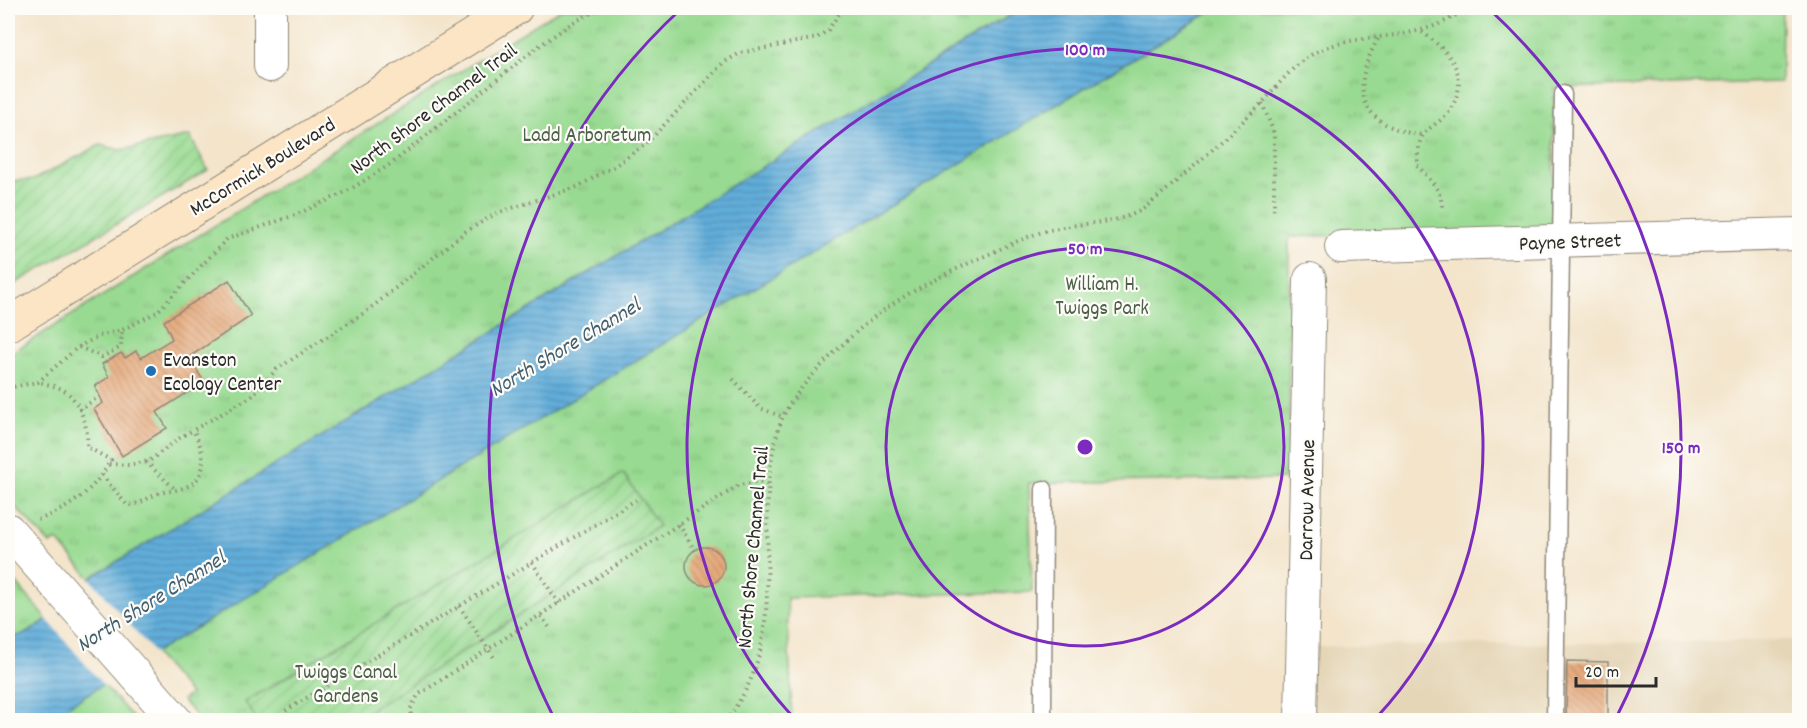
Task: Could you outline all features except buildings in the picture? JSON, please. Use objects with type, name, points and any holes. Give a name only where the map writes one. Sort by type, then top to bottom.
[{"type":"main road","name":"McCormick Boulevard","points":[[8,325],[516,8]]},
{"type":"street","points":[[270,8],[270,66]]},
{"type":"street","name":"Payne Street","points":[[1341,247],[1800,234]]},
{"type":"street","name":"Darrow Avenue","points":[[1301,720],[1310,279]]},
{"type":"street","points":[[21,526],[32,556],[170,716]]},
{"type":"lane","points":[[1555,720],[1563,94]]},
{"type":"lane","points":[[1042,720],[1044,489]]},
{"type":"path","name":"North Shore Channel Trail","points":[[38,382],[78,346],[99,336],[122,330],[157,312],[227,239],[252,228],[295,215],[346,192],[391,164],[539,46],[572,23],[602,8]]},
{"type":"path","points":[[109,464],[129,465],[146,462],[193,430],[252,396],[278,369],[367,311],[465,232],[497,213],[577,187],[613,167],[646,144],[723,63],[741,53],[817,38],[828,30],[843,8]]},
{"type":"path","name":"North Shore Channel Trail","points":[[728,720],[747,690],[764,630],[774,443],[783,417],[808,382],[861,328],[888,306],[935,279],[1027,237],[1054,229],[1123,220],[1142,210],[1262,103],[1310,56],[1325,48],[1422,31],[1456,16],[1466,8]]},
{"type":"path","points":[[1422,31],[1442,46],[1452,59],[1459,77],[1456,96],[1448,114],[1422,135],[1417,165],[1435,184],[1442,197],[1442,208]]},
{"type":"path","points":[[1379,39],[1367,59],[1362,80],[1365,103],[1378,121],[1398,132],[1422,135]]},
{"type":"path","points":[[1262,103],[1274,133],[1274,212]]},
{"type":"path","points":[[78,346],[102,357],[121,346],[122,330]]},
{"type":"path","points":[[733,379],[760,408],[783,417]]},
{"type":"path","points":[[8,388],[38,382],[63,389],[84,420],[87,447],[111,460],[102,476],[78,500],[62,511],[21,526]]},
{"type":"path","points":[[79,410],[100,396]]},
{"type":"path","points":[[102,476],[127,505],[139,505],[159,494],[187,487],[200,477],[204,460],[200,442],[193,430]]},
{"type":"path","points":[[146,462],[175,490]]},
{"type":"path","points":[[413,720],[410,710],[418,694],[560,604],[738,485],[757,482],[770,485]]},
{"type":"path","points":[[292,720],[285,711],[636,500]]},
{"type":"path","points":[[679,524],[695,551]]},
{"type":"path","points":[[532,562],[560,604]]},
{"type":"path","points":[[459,606],[487,651],[495,659]]},
{"type":"path","points":[[541,616],[549,627]]},
{"type":"path","points":[[427,720],[444,720]]},
{"type":"shaded area","points":[[1799,640],[1799,720],[1301,720],[1303,647]]},
{"type":"green space","name":"Ladd Arboretum","points":[[562,8],[1022,8],[90,578],[57,540],[50,544],[8,499],[8,355]]},
{"type":"green space","name":"William H. Twiggs Park","points":[[1216,8],[1782,8],[1781,82],[1554,88],[1554,230],[1289,237],[1289,479],[1029,483],[1032,592],[787,598],[792,720],[200,720],[182,700],[190,694],[154,653]]},
{"type":"green space","points":[[190,136],[208,170],[8,288],[8,181],[33,180],[100,145],[121,150]]},
{"type":"green space","name":"Twiggs Canal Gardens","points":[[623,473],[659,526],[355,720],[257,720],[245,702]]},
{"type":"green space","points":[[8,573],[47,619],[22,636],[12,637],[8,634]]},
{"type":"green space","points":[[103,684],[135,720],[45,720]]},
{"type":"water","name":"North Shore Channel","points":[[1022,8],[1216,8],[45,720],[8,720],[8,634],[16,636],[39,626],[90,578]]},
{"type":"pier","points":[[88,576],[156,655],[105,687],[45,617]]},
{"type":"place","name":"Evanston Ecology Center","points":[[151,371]]}]
